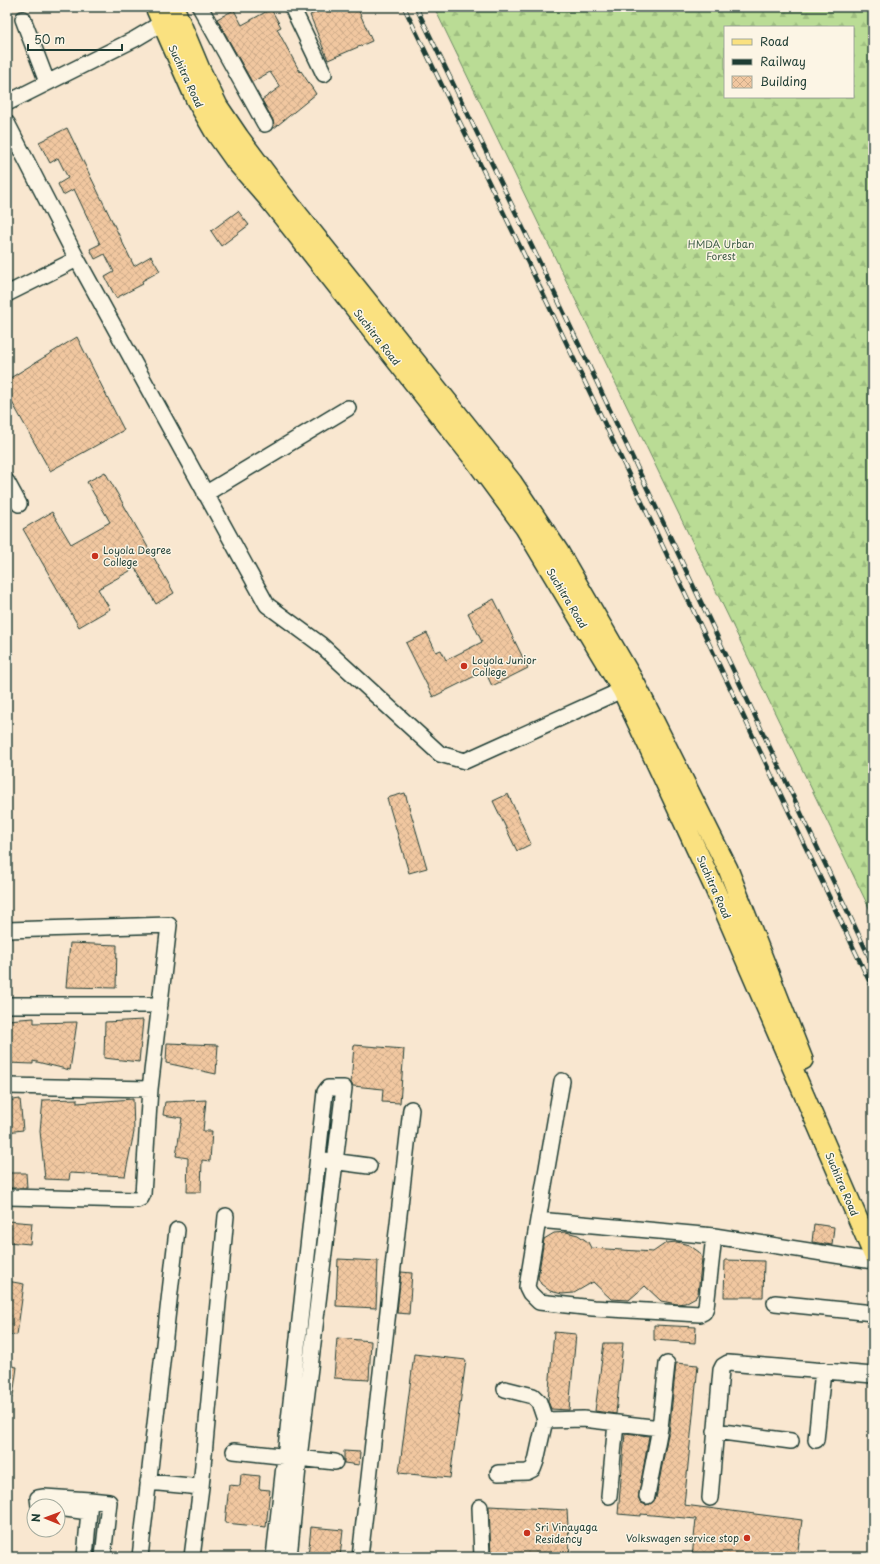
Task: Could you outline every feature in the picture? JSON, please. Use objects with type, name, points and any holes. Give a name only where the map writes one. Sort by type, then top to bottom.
[{"type":"main road","name":"Suchitra Road","points":[[174,7],[200,69],[218,106],[272,193],[520,522],[551,570],[622,690],[714,887],[755,960],[873,1228]]},
{"type":"main road","name":"Suchitra Road","points":[[158,15],[196,98],[214,131],[236,162],[272,193],[512,482],[559,552],[636,685],[728,869],[755,960],[873,1254]]},
{"type":"street","points":[[201,7],[265,124]]},
{"type":"street","points":[[292,7],[324,74]]},
{"type":"street","points":[[7,103],[135,39],[158,15]]},
{"type":"street","points":[[23,19],[47,82]]},
{"type":"street","points":[[7,123],[77,259],[267,606],[320,644],[440,754],[465,761],[622,690]]},
{"type":"street","points":[[7,294],[77,259]]},
{"type":"street","points":[[205,494],[348,408]]},
{"type":"street","points":[[7,482],[19,504]]},
{"type":"street","points":[[7,930],[169,925],[150,1089],[143,1194],[141,1198],[137,1200],[7,1198]]},
{"type":"street","points":[[7,1005],[160,1005]]},
{"type":"street","points":[[562,1081],[527,1287],[530,1293],[539,1302],[593,1308],[700,1314],[704,1312],[714,1236]]},
{"type":"street","points":[[7,1086],[150,1089]]},
{"type":"street","points":[[274,1557],[292,1457],[327,1236],[334,1161],[344,1088],[326,1089],[317,1159],[292,1457],[289,1557]]},
{"type":"street","points":[[360,1557],[411,1109]]},
{"type":"street","points":[[317,1159],[369,1166]]},
{"type":"street","points":[[192,1557],[201,1487],[226,1216]]},
{"type":"street","points":[[538,1220],[714,1236],[873,1262]]},
{"type":"street","points":[[140,1557],[177,1230]]},
{"type":"street","points":[[310,1234],[327,1236]]},
{"type":"street","points":[[775,1303],[873,1313]]},
{"type":"street","points":[[710,1498],[721,1370],[723,1366],[728,1363],[873,1375]]},
{"type":"street","points":[[647,1496],[660,1428],[667,1364]]},
{"type":"street","points":[[816,1440],[823,1370]]},
{"type":"street","points":[[498,1473],[526,1472],[533,1469],[536,1462],[545,1420],[539,1402],[533,1396],[505,1389]]},
{"type":"street","points":[[545,1420],[583,1419],[660,1428]]},
{"type":"street","points":[[609,1496],[616,1423]]},
{"type":"street","points":[[715,1431],[791,1441]]},
{"type":"street","points":[[234,1451],[335,1462]]},
{"type":"street","points":[[148,1482],[201,1487]]},
{"type":"street","points":[[38,1498],[49,1498]]},
{"type":"street","points":[[66,1501],[89,1506]]},
{"type":"street","points":[[66,1507],[89,1506],[109,1502],[103,1557]]},
{"type":"street","points":[[85,1557],[89,1506]]},
{"type":"street","points":[[480,1507],[482,1557]]},
{"type":"green space","name":"HMDA Urban Forest","points":[[434,7],[873,7],[873,916]]},
{"type":"building","points":[[329,7],[357,7],[372,41],[328,60],[310,15]]},
{"type":"building","points":[[271,9],[281,27],[277,29],[300,72],[301,71],[316,94],[273,129],[273,120],[262,100],[280,87],[270,72],[252,82],[217,19],[234,10],[242,25]]},
{"type":"building","points":[[67,128],[134,266],[151,256],[160,271],[142,281],[143,284],[116,298],[105,277],[114,272],[105,254],[95,259],[90,249],[100,244],[74,189],[63,195],[58,184],[68,178],[58,158],[50,163],[39,142]]},
{"type":"building","points":[[238,211],[249,225],[221,246],[211,231]]},
{"type":"building","points":[[77,337],[124,430],[50,471],[7,393],[7,380]]},
{"type":"building","name":"Loyola Degree College","points":[[105,472],[174,593],[156,604],[135,568],[98,589],[110,609],[79,627],[23,529],[52,512],[71,544],[110,522],[87,482]]},
{"type":"building","points":[[494,599],[528,668],[492,686],[485,671],[433,697],[406,643],[427,633],[436,652],[441,650],[446,660],[482,642],[468,613]]},
{"type":"building","points":[[405,793],[427,868],[409,873],[387,798]]},
{"type":"building","points":[[508,794],[531,844],[517,851],[493,801]]},
{"type":"building","points":[[70,943],[117,945],[116,988],[66,987]]},
{"type":"building","points":[[34,1018],[34,1023],[77,1022],[70,1070],[33,1061],[33,1064],[7,1063],[7,1020]]},
{"type":"building","points":[[143,1020],[139,1062],[104,1058],[105,1022]]},
{"type":"building","points":[[167,1043],[218,1045],[216,1074],[166,1063]]},
{"type":"building","points":[[354,1045],[404,1049],[400,1103],[382,1102],[383,1089],[353,1086],[351,1083]]},
{"type":"building","points":[[20,1099],[23,1130],[7,1132],[7,1101]]},
{"type":"building","points":[[77,1099],[77,1103],[133,1099],[134,1132],[125,1176],[70,1173],[69,1180],[45,1179],[40,1131],[43,1100]]},
{"type":"building","points":[[206,1100],[203,1131],[212,1131],[210,1161],[202,1160],[201,1192],[187,1192],[188,1158],[176,1156],[182,1118],[163,1115],[165,1102]]},
{"type":"building","points":[[7,1173],[26,1173],[27,1188],[7,1188]]},
{"type":"building","points":[[7,1221],[32,1223],[30,1244],[7,1242]]},
{"type":"building","points":[[814,1224],[834,1227],[832,1245],[812,1242]]},
{"type":"building","points":[[566,1232],[578,1235],[588,1242],[591,1248],[653,1252],[666,1243],[677,1242],[689,1245],[699,1252],[702,1258],[698,1293],[696,1297],[685,1303],[677,1304],[661,1301],[645,1286],[629,1300],[611,1299],[593,1282],[574,1293],[562,1294],[550,1291],[541,1284],[538,1278],[544,1239],[554,1233]]},
{"type":"building","points":[[338,1259],[378,1261],[376,1308],[336,1306]]},
{"type":"building","points":[[725,1260],[764,1261],[763,1297],[724,1297]]},
{"type":"building","points":[[401,1272],[412,1273],[409,1314],[397,1313]]},
{"type":"building","points":[[7,1281],[24,1284],[17,1335],[7,1334]]},
{"type":"building","points":[[654,1325],[696,1327],[695,1343],[654,1340]]},
{"type":"building","points":[[554,1332],[576,1334],[569,1410],[551,1409],[548,1401]]},
{"type":"building","points":[[337,1338],[371,1341],[369,1380],[334,1378]]},
{"type":"building","points":[[604,1343],[623,1343],[616,1414],[595,1411]]},
{"type":"building","points":[[414,1354],[466,1360],[450,1478],[399,1473]]},
{"type":"building","points":[[676,1363],[698,1365],[684,1505],[802,1520],[797,1557],[692,1557],[696,1519],[641,1514],[641,1516],[618,1514],[625,1433],[649,1436],[638,1499],[641,1503],[646,1505],[650,1504],[656,1498],[669,1434]]},
{"type":"building","points":[[7,1365],[17,1367],[13,1397],[7,1396]]},
{"type":"building","points":[[344,1451],[360,1452],[359,1465],[344,1463]]},
{"type":"building","points":[[241,1474],[260,1476],[259,1489],[270,1490],[266,1527],[225,1523],[229,1485],[240,1486]]},
{"type":"building","name":"Sri Vinayaga Residency","points":[[489,1506],[567,1510],[570,1557],[491,1557]]},
{"type":"building","points":[[311,1527],[343,1530],[340,1557],[308,1557]]},
{"type":"railway","points":[[404,7],[545,298],[873,989]]},
{"type":"railway","points":[[416,7],[555,294],[873,965]]},
{"type":"place","name":"Loyola Degree College","points":[[95,556]]},
{"type":"place","name":"Loyola Junior College","points":[[464,666]]},
{"type":"place","name":"Sri Vinayaga Residency","points":[[527,1533]]},
{"type":"place","name":"Volkswagen service stop","points":[[747,1538]]}]
